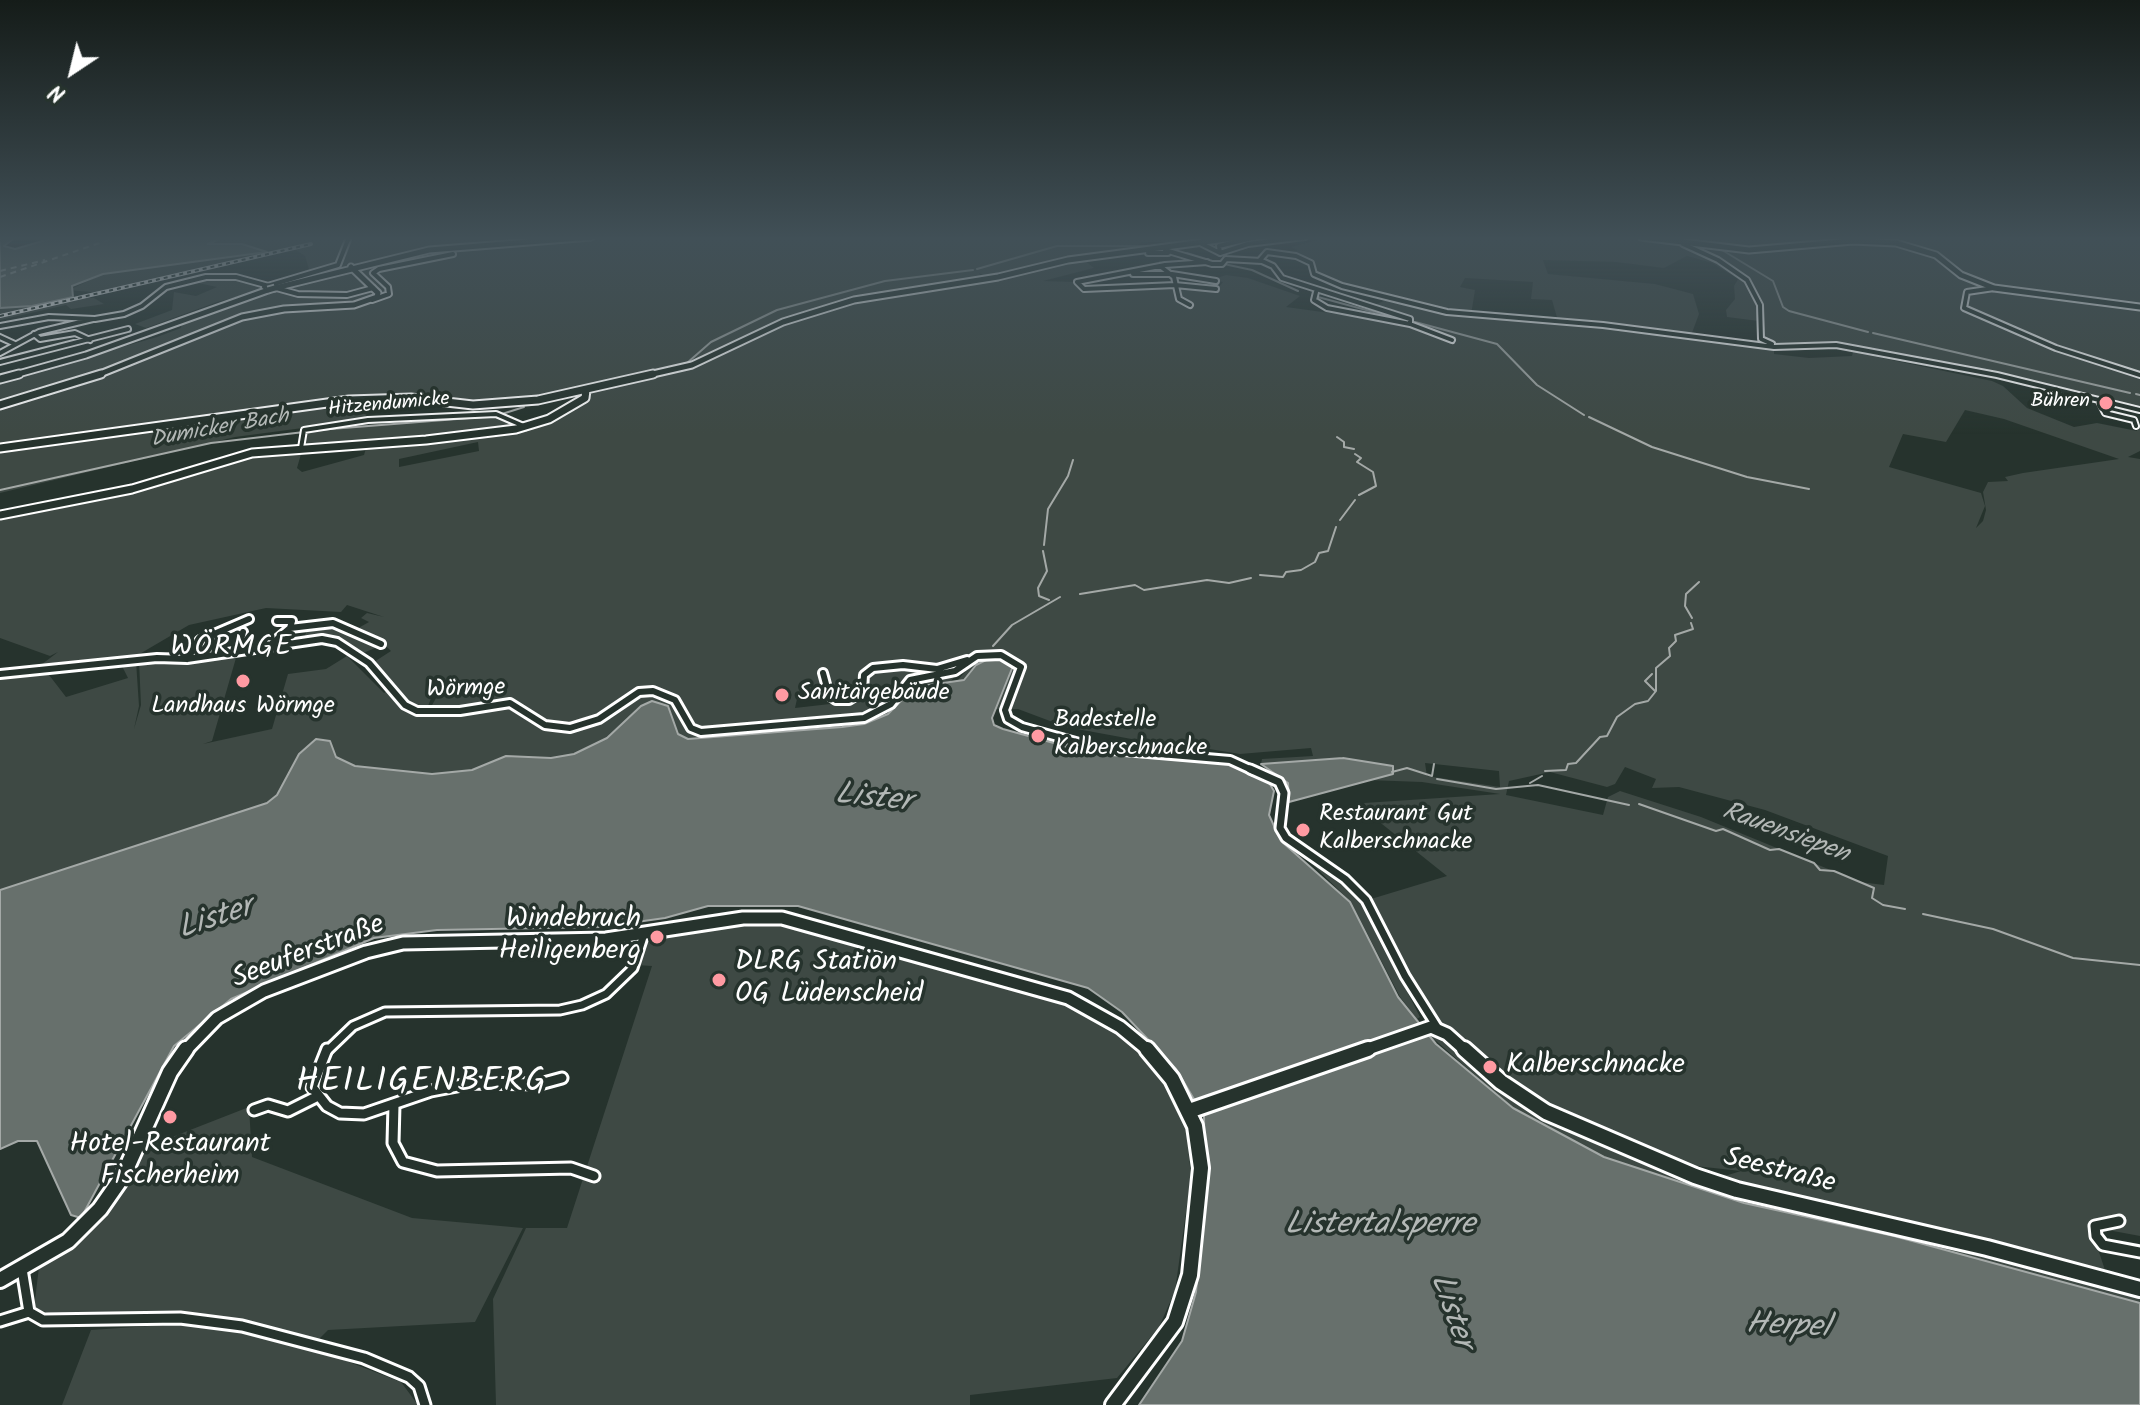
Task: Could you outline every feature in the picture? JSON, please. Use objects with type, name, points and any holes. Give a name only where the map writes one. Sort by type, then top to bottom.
[{"type":"street","points":[[1,352],[34,334],[136,310],[146,303]]},
{"type":"street","points":[[0,379],[86,355],[229,303]]},
{"type":"street","points":[[0,405],[107,372],[242,317],[352,303]]},
{"type":"street","points":[[0,448],[349,400],[393,397],[493,404],[586,390],[692,365],[783,322],[846,303]]},
{"type":"street","points":[[1318,303],[1327,308],[1410,324],[1452,340]]},
{"type":"street","points":[[1353,303],[1410,319],[1410,324]]},
{"type":"street","points":[[1407,303],[1443,311],[1603,325],[1774,347],[1832,344],[1912,357],[2139,410],[2135,423],[2105,413],[2100,403]]},
{"type":"street","points":[[1759,303],[1761,339],[1791,346]]},
{"type":"street","points":[[1965,303],[1964,308],[2056,348],[2140,375]]},
{"type":"street","points":[[2106,303],[2140,307]]},
{"type":"street","points":[[0,326],[49,317],[95,319]]},
{"type":"street","points":[[0,362],[128,329]]},
{"type":"street","points":[[0,344],[12,345],[75,333],[90,340]]},
{"type":"street","points":[[34,334],[40,339]]},
{"type":"street","points":[[0,337],[12,345]]},
{"type":"street","name":"Hitzendumicke","points":[[526,427],[493,414],[397,417],[304,432],[301,448],[426,440],[526,427],[549,419],[585,398],[586,390]]},
{"type":"street","points":[[0,515],[145,486],[252,453],[301,448]]},
{"type":"street","points":[[187,659],[200,640],[249,619]]},
{"type":"street","points":[[269,646],[290,628],[292,621],[277,621]]},
{"type":"street","points":[[290,628],[333,623],[381,644]]},
{"type":"street","points":[[238,651],[243,632]]},
{"type":"street","name":"Wörmge","points":[[0,674],[157,658],[187,659],[322,639],[337,642],[382,675],[411,709],[443,712],[510,703],[554,728],[587,724],[639,692],[660,693],[675,700],[691,728],[701,732],[851,720],[882,711],[910,680],[955,671],[977,656]]},
{"type":"street","points":[[823,673],[829,695],[836,700],[849,700],[863,691],[864,675],[873,668],[945,668],[977,656],[1001,655],[1018,663],[1020,676],[1006,703],[1005,715],[1022,727],[1101,749],[1236,761],[1279,782],[1284,793],[1280,828],[1286,838],[1345,879],[1366,900],[1405,976],[1439,1030]]},
{"type":"street","name":"Seeuferstraße","points":[[0,1280],[68,1241],[112,1194],[139,1145],[170,1072],[192,1041],[217,1018],[264,991],[366,952],[403,943],[606,939],[743,918],[782,918],[1038,987],[1097,1012],[1147,1049],[1194,1110],[1201,1168],[1193,1254],[1183,1304],[1160,1344],[1113,1405]]},
{"type":"street","points":[[562,1078],[540,1084],[473,1083],[431,1091],[364,1114],[340,1113],[324,1105],[312,1087],[319,1063],[329,1045],[353,1026],[385,1012],[410,1009],[560,1010],[582,1005],[606,994],[633,968],[644,934]]},
{"type":"street","points":[[1194,1110],[1423,1029],[1439,1030]]},
{"type":"street","name":"Seestraße","points":[[1439,1030],[1501,1082],[1546,1112],[1695,1176],[1737,1190],[1974,1245],[2140,1289]]},
{"type":"street","points":[[254,1110],[268,1105],[288,1111],[318,1096]]},
{"type":"street","points":[[394,1105],[393,1143],[403,1162],[437,1171],[571,1168],[594,1176]]},
{"type":"street","points":[[2119,1221],[2095,1226],[2096,1236],[2103,1245],[2140,1252]]},
{"type":"street","points":[[22,1269],[29,1312]]},
{"type":"street","points":[[0,1321],[29,1312],[43,1320],[60,1322],[180,1318],[270,1333],[364,1358],[409,1377],[419,1386],[425,1405]]},
{"type":"shaded area","points":[[59,303],[104,304],[71,309],[66,305],[0,320],[0,308],[32,306],[30,309]]},
{"type":"shaded area","points":[[173,303],[215,303],[146,328],[135,324],[172,310]]},
{"type":"shaded area","points":[[235,303],[363,303],[342,307],[367,303],[841,303],[785,320],[699,361],[590,388],[593,390],[701,363],[786,322],[856,303],[1292,303],[1286,307],[1410,324],[1414,320],[1368,308],[1380,303],[1473,303],[1471,315],[1558,321],[1553,303],[1696,303],[1699,314],[1690,338],[1774,348],[1774,354],[1809,358],[1852,356],[1853,352],[1992,381],[2003,386],[2027,408],[2074,427],[2097,423],[2137,431],[2136,425],[2140,426],[2140,451],[2128,457],[2140,459],[2140,1236],[2097,1228],[2095,1240],[2106,1273],[1740,1186],[1688,1171],[1728,1175],[1741,1171],[1677,1164],[1560,1116],[1483,1063],[1442,1023],[1410,973],[1371,899],[1447,876],[1377,820],[1364,803],[1500,794],[1422,782],[1367,780],[1393,774],[1393,766],[1343,758],[1261,764],[1262,759],[1313,756],[1311,748],[1240,754],[1166,742],[1154,748],[1142,747],[1137,740],[1066,727],[1018,709],[995,709],[1013,666],[999,657],[976,665],[964,680],[958,680],[977,658],[975,654],[937,665],[869,665],[863,669],[858,690],[849,696],[838,695],[827,671],[820,674],[822,690],[819,694],[797,699],[795,708],[856,701],[868,692],[870,672],[880,668],[946,669],[898,683],[906,686],[917,680],[957,673],[951,681],[915,687],[888,714],[864,724],[842,727],[688,740],[678,734],[668,706],[652,701],[641,706],[607,738],[574,754],[551,758],[506,756],[472,770],[432,774],[355,766],[336,757],[330,741],[316,739],[299,754],[277,795],[267,803],[0,890],[0,675],[46,671],[66,697],[128,678],[120,662],[136,661],[139,706],[134,729],[141,705],[139,661],[187,660],[238,651],[212,741],[203,744],[272,729],[288,674],[326,669],[347,656],[384,693],[391,688],[406,709],[428,712],[443,686],[432,696],[426,711],[410,706],[374,662],[391,651],[388,648],[382,645],[361,654],[339,641],[303,640],[309,626],[332,624],[353,631],[369,622],[361,618],[367,613],[384,617],[347,605],[341,612],[266,608],[189,625],[131,659],[33,671],[58,652],[50,656],[0,638],[0,512],[54,506],[133,490],[250,454],[295,449],[301,454],[297,468],[302,472],[364,455],[367,445],[501,431],[302,446],[306,433],[361,425],[496,415],[526,427],[550,419],[590,394],[588,389],[496,403],[391,396],[321,402],[422,400],[406,409],[370,409],[363,420],[235,437],[0,493],[0,382],[157,337],[181,328],[182,322],[190,318]],"holes":[[[1965,410],[2004,419],[2119,459],[2023,473],[2005,477],[2008,481],[1988,482],[1983,492],[1986,510],[1983,521],[1976,528],[1985,506],[1981,493],[1889,467],[1903,434],[1946,442]],[[478,442],[479,451],[399,467],[399,459]],[[1425,763],[1499,771],[1500,787],[1427,776]],[[1625,767],[1656,779],[1652,788],[1679,787],[1765,810],[1888,856],[1884,885],[1860,882],[1701,817],[1620,791],[1608,797],[1603,815],[1506,795],[1509,781],[1550,772],[1607,787],[1615,784]]]},
{"type":"shaded area","points":[[1732,303],[1757,303],[1759,321],[1727,317],[1726,310]]},
{"type":"shaded area","points":[[1762,303],[2098,303],[2140,308],[2140,374],[2107,365],[1978,315],[1961,304],[1975,316],[2065,352],[2109,367],[2140,375],[2140,410],[2109,404],[2109,399],[1887,352],[1816,342],[1782,345],[1766,341],[1762,336]]},
{"type":"shaded area","points":[[2110,303],[2140,303],[2140,306]]},
{"type":"shaded area","points":[[1306,858],[1344,882],[1361,900],[1420,1017],[1417,1019],[1400,997],[1351,902]]},
{"type":"shaded area","points":[[749,919],[781,919],[1043,992],[1117,1030],[1146,1055],[1168,1085],[1185,1118],[1191,1176],[1175,1291],[1159,1327],[1117,1378],[970,1395],[970,1405],[496,1405],[493,1299],[526,1228],[567,1228],[652,966],[636,965],[646,936]]},
{"type":"shaded area","points":[[1428,1034],[1438,1037],[1476,1069],[1642,1159],[2140,1292],[2140,1303],[1894,1236],[1744,1203],[1604,1157],[1513,1108]]},
{"type":"shaded area","points":[[249,1107],[252,1157],[412,1218],[523,1228],[475,1322],[328,1330],[319,1339],[246,1322],[184,1314],[64,1318],[34,1308],[39,1267],[78,1242],[111,1210],[144,1148]]},
{"type":"shaded area","points":[[179,1324],[234,1330],[310,1347],[401,1382],[418,1405],[62,1405],[91,1330]]},
{"type":"water","points":[[0,303],[48,303],[32,306],[0,308]]},
{"type":"water","name":"Listertalsperre","points":[[999,657],[1013,666],[992,718],[994,725],[1090,753],[1229,764],[1268,781],[1274,791],[1269,815],[1281,841],[1350,902],[1398,997],[1436,1044],[1513,1108],[1604,1157],[1744,1203],[1894,1236],[2140,1303],[2140,1405],[1139,1405],[1182,1341],[1196,1292],[1205,1194],[1204,1116],[1176,1069],[1122,1012],[1088,988],[798,906],[708,906],[665,918],[601,927],[437,930],[374,938],[231,999],[174,1046],[81,1218],[71,1215],[37,1141],[18,1141],[0,1149],[0,890],[267,803],[277,795],[299,754],[316,739],[330,741],[336,757],[355,766],[432,774],[472,770],[506,756],[551,758],[574,754],[607,738],[641,706],[652,701],[668,706],[678,734],[688,739],[842,727],[864,724],[888,714],[915,687],[964,680],[976,665]]},
{"type":"water","points":[[1343,758],[1393,766],[1393,774],[1289,802],[1288,783],[1261,764]]},
{"type":"waterway","name":"Dumicker Bach","points":[[679,365],[687,363],[711,342],[777,310],[805,303]]},
{"type":"waterway","points":[[1339,303],[1407,321]]},
{"type":"waterway","name":"Dumicker Bach","points":[[1781,303],[1789,311],[1868,332]]},
{"type":"waterway","points":[[1415,322],[1497,344],[1537,385],[1584,415]]},
{"type":"waterway","name":"Dumicker Bach","points":[[1873,333],[2130,393]]},
{"type":"waterway","name":"Dumicker Bach","points":[[2136,394],[2140,395]]},
{"type":"waterway","name":"Dumicker Bach","points":[[502,414],[524,407]]},
{"type":"waterway","name":"Dumicker Bach","points":[[318,430],[495,416]]},
{"type":"waterway","points":[[1589,417],[1652,447],[1747,477],[1809,489]]},
{"type":"waterway","name":"Dumicker Bach","points":[[0,490],[211,443],[304,432]]},
{"type":"waterway","points":[[1337,437],[1344,442],[1344,447],[1354,449]]},
{"type":"waterway","points":[[1355,454],[1361,458],[1357,462],[1373,472],[1376,486],[1359,495]]},
{"type":"waterway","points":[[1044,545],[1048,509],[1068,476],[1073,460]]},
{"type":"waterway","points":[[1340,520],[1355,500]]},
{"type":"waterway","points":[[1260,575],[1283,577],[1286,572],[1301,570],[1315,562],[1319,553],[1328,551],[1336,527]]},
{"type":"waterway","points":[[1043,551],[1047,571],[1038,588],[1039,596],[1049,600]]},
{"type":"waterway","points":[[1080,594],[1135,585],[1144,590],[1207,580],[1229,583],[1251,578]]},
{"type":"waterway","points":[[1692,618],[1685,606],[1686,594],[1699,582]]},
{"type":"waterway","points":[[993,646],[1012,625],[1060,597]]},
{"type":"waterway","points":[[1545,771],[1566,770],[1568,764],[1576,763],[1600,737],[1607,736],[1617,717],[1635,704],[1648,701],[1656,691],[1656,668],[1670,656],[1669,648],[1676,641],[1675,635],[1693,629],[1691,623]]},
{"type":"waterway","points":[[1652,674],[1645,681],[1655,691]]},
{"type":"waterway","name":"Rauensiepen","points":[[1392,772],[1407,768],[1432,776],[1434,764]]},
{"type":"waterway","points":[[1530,783],[1542,776]]},
{"type":"waterway","name":"Rauensiepen","points":[[1437,779],[1496,789],[1538,785],[1629,805]]},
{"type":"waterway","name":"Rauensiepen","points":[[1639,804],[1716,831],[1723,829],[1770,850],[1779,849],[1814,863],[1820,870],[1834,871],[1874,888],[1872,898],[1883,905],[1905,909]]},
{"type":"waterway","name":"Rauensiepen","points":[[1923,914],[1993,929],[2073,958],[2140,965]]},
{"type":"railway","points":[[0,316],[58,303]]},
{"type":"place","name":"Bühren","points":[[2106,403]]},
{"type":"place","name":"Landhaus Wörmge","points":[[243,681]]},
{"type":"place","name":"Sanitärgebäude","points":[[782,695]]},
{"type":"place","name":"Badestelle Kalberschnacke","points":[[1038,736]]},
{"type":"place","name":"Restaurant Gut Kalberschnacke","points":[[1303,830]]},
{"type":"place","name":"Windebruch Heiligenberg","points":[[657,937]]},
{"type":"place","name":"DLRG Station OG Lüdenscheid","points":[[719,980]]},
{"type":"place","name":"Kalberschnacke","points":[[1490,1067]]},
{"type":"place","name":"Hotel-Restaurant Fischerheim","points":[[170,1117]]},
{"type":"district","name":"WÖRMGE","points":[[232,649]]},
{"type":"district","name":"HEILIGENBERG","points":[[422,1085]]},
{"type":"water label","name":"Lister","points":[[873,801]]},
{"type":"water label","name":"Lister","points":[[216,921]]},
{"type":"water label","name":"Lister","points":[[1449,1312]]},
{"type":"water label","name":"Herpel","points":[[1788,1329]]}]
